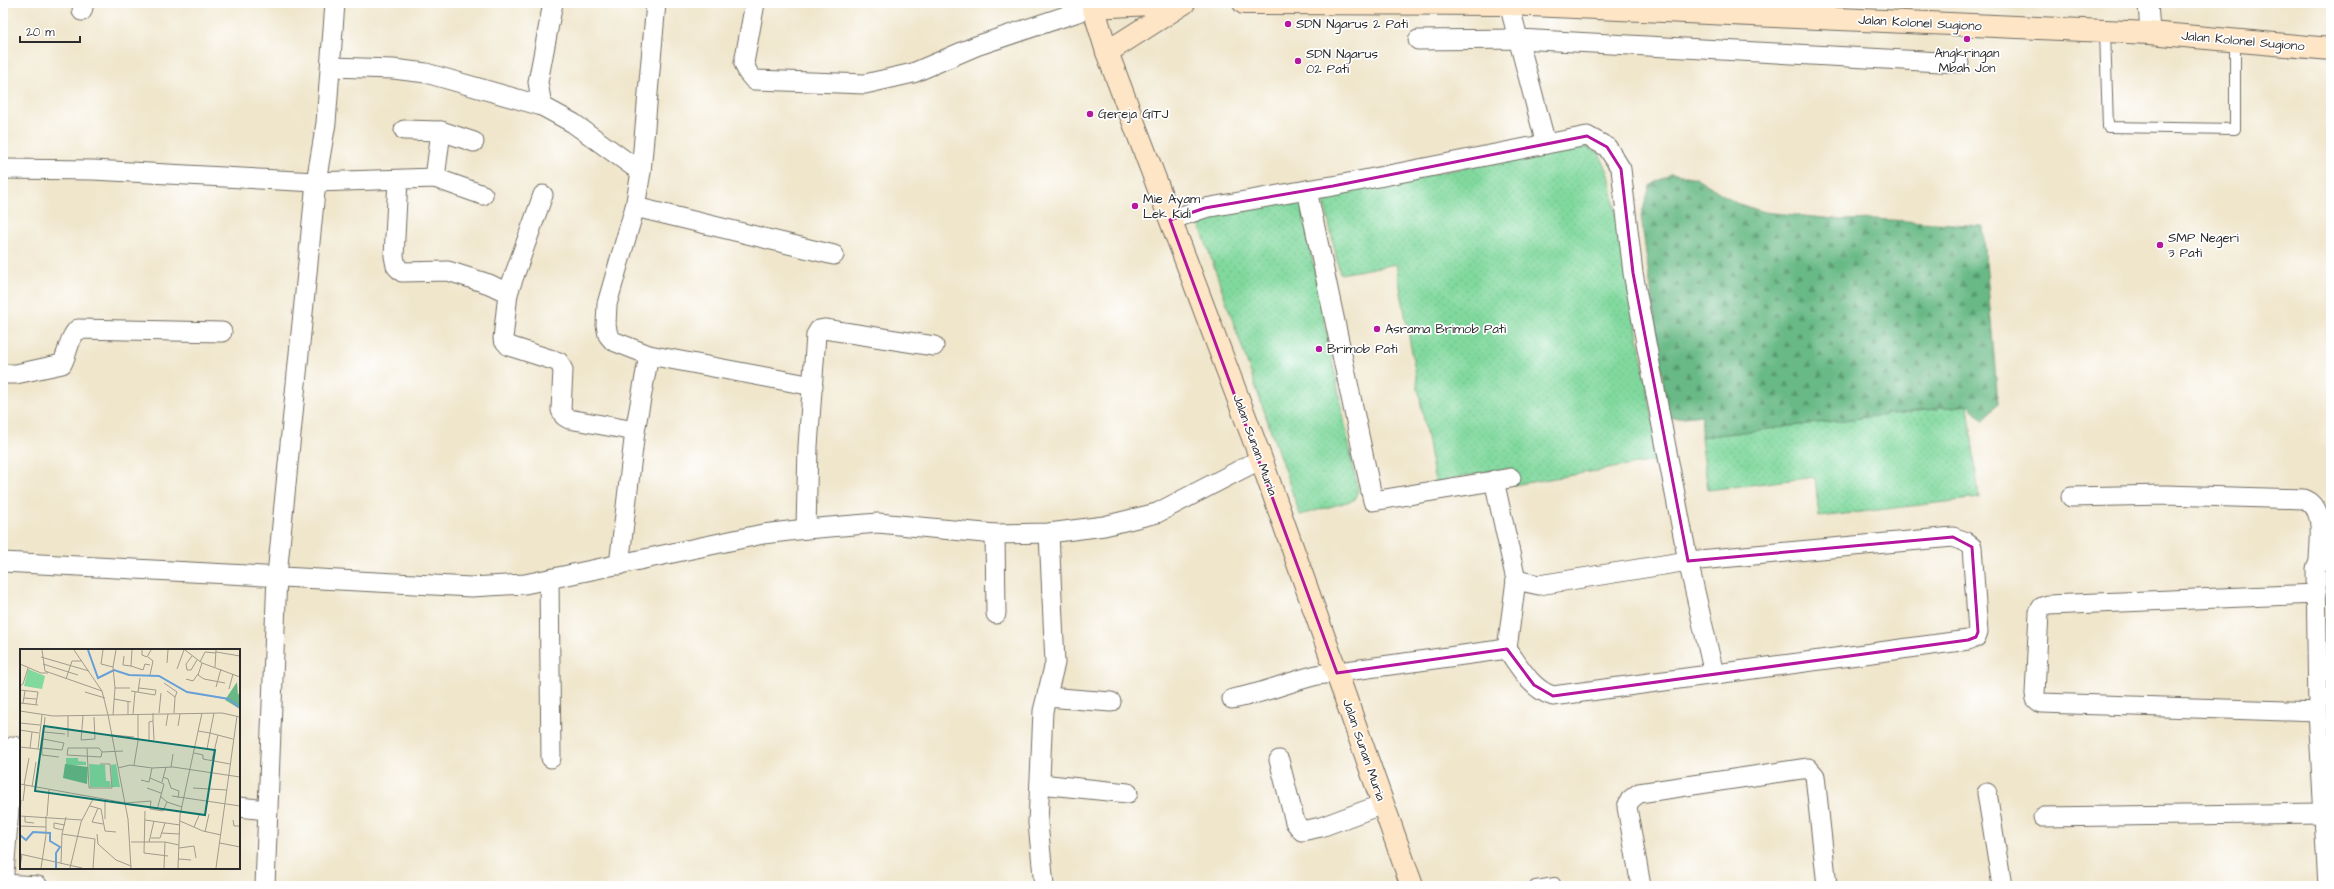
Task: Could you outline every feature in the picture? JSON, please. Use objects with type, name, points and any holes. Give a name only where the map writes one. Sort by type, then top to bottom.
[{"type":"main road","points":[[1092,5],[1170,3]]},
{"type":"main road","points":[[1107,52],[1184,3]]},
{"type":"main road","name":"Jalan Kolonel Sugiono","points":[[1244,3],[1543,4],[2150,33],[2331,49]]},
{"type":"main road","name":"Jalan Sunan Muria","points":[[1092,5],[1107,52],[1261,459],[1412,886]]},
{"type":"street","points":[[265,886],[277,575],[316,182],[326,123],[335,3]]},
{"type":"street","points":[[542,106],[538,82],[552,3]]},
{"type":"street","points":[[656,3],[641,172],[635,207],[607,304],[606,325],[613,341],[649,355],[814,386]]},
{"type":"street","points":[[755,3],[744,63],[748,73],[754,80],[866,84],[913,73],[976,46],[1092,5]]},
{"type":"street","points":[[2148,3],[2150,33]]},
{"type":"street","points":[[1509,4],[1546,144]]},
{"type":"street","points":[[1418,40],[1518,39],[1959,63]]},
{"type":"street","points":[[331,67],[394,69],[426,73],[542,106],[573,122],[641,172]]},
{"type":"street","points":[[404,130],[441,131],[474,142]]},
{"type":"street","points":[[435,178],[441,131]]},
{"type":"street","points":[[1170,220],[1205,208],[1333,186],[1587,136],[1607,147],[1621,169],[1633,272],[1688,561],[1714,674]]},
{"type":"street","points":[[3,170],[93,170],[316,182],[435,178],[483,195]]},
{"type":"street","points":[[398,180],[394,256],[396,266],[402,272],[448,271],[489,284],[508,294]]},
{"type":"street","points":[[1307,190],[1373,501],[1503,479],[1516,580],[1507,649],[1534,685],[1542,692],[1553,696],[1968,640],[1976,637],[1978,632],[1972,548],[1964,541],[1953,537],[1688,561],[1539,585],[1516,580]]},
{"type":"street","points":[[543,195],[508,294],[503,339],[508,346],[559,362],[563,370],[561,410],[564,416],[570,419],[635,431]]},
{"type":"street","points":[[635,207],[834,255]]},
{"type":"street","points":[[3,374],[16,374],[62,364],[68,352],[73,334],[78,329],[222,332]]},
{"type":"street","points":[[806,529],[808,446],[814,386],[816,335],[819,330],[824,329],[934,346]]},
{"type":"street","points":[[619,565],[635,431],[649,355]]},
{"type":"street","points":[[3,562],[277,575],[471,587],[525,584],[763,534],[806,529],[878,522],[995,534],[1050,533],[1104,526],[1157,513],[1261,459]]},
{"type":"street","points":[[2071,497],[2165,495],[2304,498],[2310,501],[2319,515],[2325,562],[2316,569],[2318,712],[2328,886]]},
{"type":"street","points":[[1044,886],[1038,823],[1043,711],[1048,697],[1055,663],[1050,533]]},
{"type":"street","points":[[995,534],[996,614]]},
{"type":"street","points":[[549,579],[551,758]]},
{"type":"street","points":[[2317,594],[2048,605],[2042,607],[2039,612],[2035,694],[2036,699],[2041,702],[2318,712]]},
{"type":"street","points":[[1232,699],[1256,695],[1288,682],[1337,673],[1507,649]]},
{"type":"street","points":[[1048,697],[1111,702]]},
{"type":"street","points":[[13,747],[3,885],[38,886]]},
{"type":"street","points":[[1279,760],[1295,822],[1302,831],[1321,827],[1383,804]]},
{"type":"street","points":[[1641,886],[1627,807],[1630,800],[1639,793],[1808,768],[1815,776],[1827,886]]},
{"type":"street","points":[[1040,784],[1128,793]]},
{"type":"street","points":[[1987,793],[2002,886]]},
{"type":"street","points":[[240,807],[267,810]]},
{"type":"street","points":[[2042,817],[2324,813]]},
{"type":"lane","points":[[2105,31],[2108,127],[2235,129],[2235,41]]},
{"type":"lane","points":[[1535,886],[1555,883]]},
{"type":"highlighted area","points":[[1587,136],[1607,147],[1621,169],[1633,273],[1688,561],[1953,537],[1972,547],[1978,632],[1976,637],[1968,640],[1553,696],[1534,685],[1507,649],[1337,673],[1170,220],[1205,208],[1333,186]]},
{"type":"green space","points":[[1582,145],[1599,153],[1609,174],[1660,460],[1514,485],[1511,468],[1435,482],[1396,264],[1340,274],[1323,195]]},
{"type":"green space","points":[[1671,173],[1697,178],[1736,203],[1764,212],[1844,220],[1875,219],[1983,226],[1998,403],[1984,421],[1968,405],[1701,437],[1702,415],[1668,419],[1641,216],[1650,186]]},
{"type":"green space","points":[[1300,198],[1358,490],[1354,500],[1300,515],[1198,220]]},
{"type":"green space","points":[[1968,405],[1979,498],[1819,517],[1815,477],[1708,490],[1701,437]]},
{"type":"place","name":"SDN Ngarus 2 Pati","points":[[1288,24]]},
{"type":"place","name":"Angkringan Mbah Jon","points":[[1967,39]]},
{"type":"place","name":"SDN Ngarus 02 Pati","points":[[1298,61]]},
{"type":"place","name":"Gereja GITJ","points":[[1090,114]]},
{"type":"place","name":"Mie Ayam Lek Kidi","points":[[1135,206]]},
{"type":"place","name":"SMP Negeri 3 Pati","points":[[2160,245]]},
{"type":"place","name":"Asrama Brimob Pati","points":[[1377,329]]},
{"type":"place","name":"Brimob Pati","points":[[1319,349]]}]
